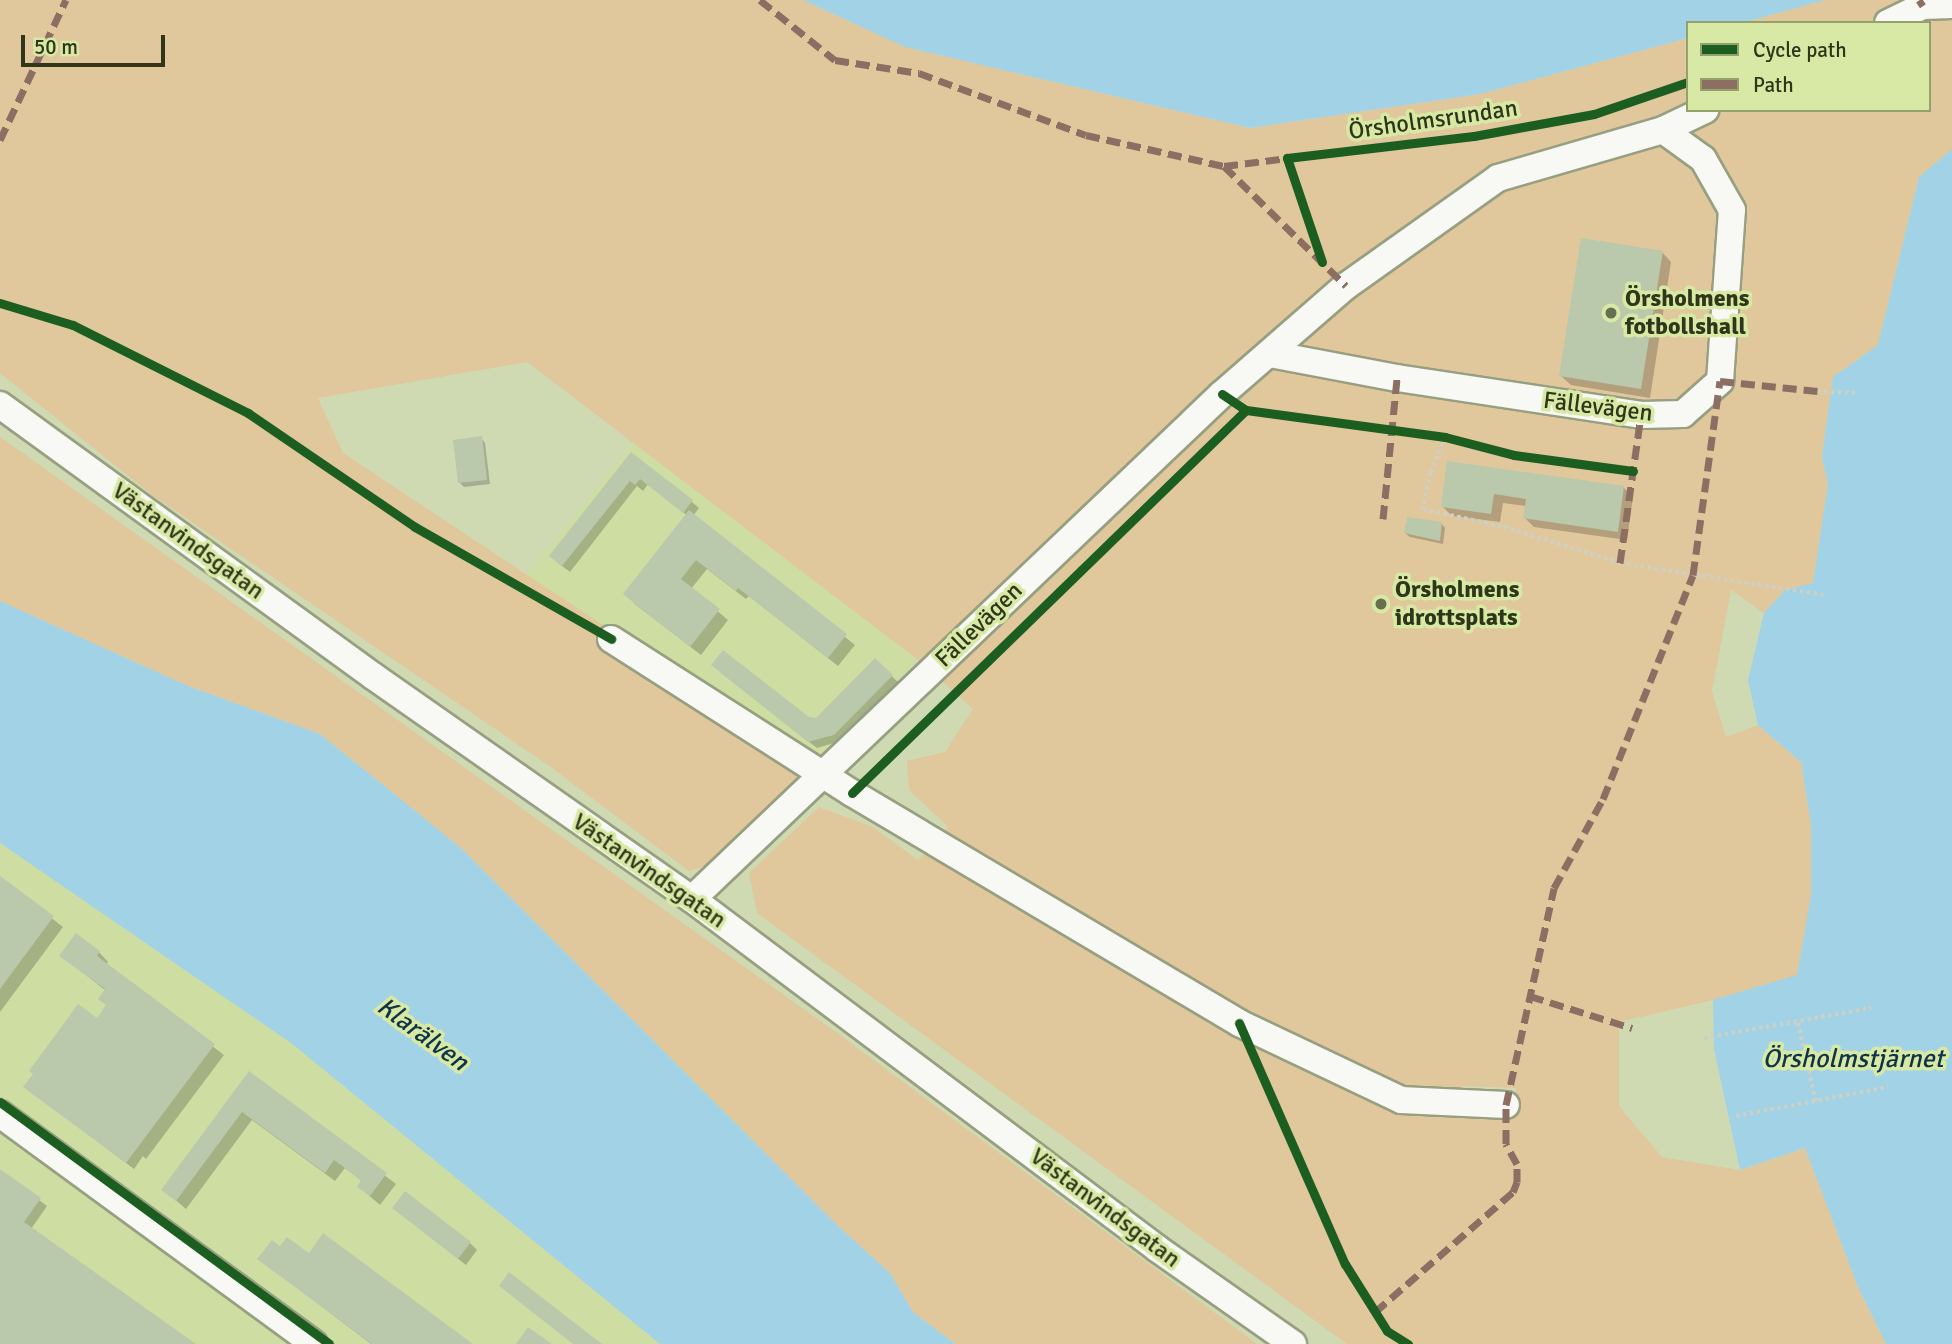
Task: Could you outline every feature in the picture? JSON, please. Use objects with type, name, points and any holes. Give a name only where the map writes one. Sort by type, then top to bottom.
[{"type":"street","points":[[1892,21],[1923,6],[1952,5]]},
{"type":"street","name":"Fällevägen","points":[[692,899],[1222,394],[1346,286],[1498,178],[1662,130],[1700,112]]},
{"type":"street","name":"Fällevägen","points":[[1270,354],[1396,378],[1641,415],[1683,414],[1720,381],[1732,210],[1703,159],[1662,130]]},
{"type":"street","name":"Västanvindsgatan","points":[[0,405],[373,676],[692,899],[1147,1240],[1293,1344]]},
{"type":"street","points":[[611,639],[823,774],[1239,1023],[1401,1100],[1506,1105]]},
{"type":"street","points":[[0,1114],[314,1344]]},
{"type":"path","points":[[1816,391],[1855,393]]},
{"type":"path","points":[[1446,437],[1431,473],[1423,509],[1504,527],[1620,564],[1824,595]]},
{"type":"path","points":[[1704,1038],[1871,1008]]},
{"type":"path","points":[[1798,1023],[1816,1101]]},
{"type":"path","points":[[1736,1116],[1888,1087]]},
{"type":"shaded area","points":[[0,0],[803,0],[906,47],[1250,128],[1480,94],[1686,39],[1686,112],[1931,112],[1931,21],[1749,21],[1825,0],[1952,0],[1952,149],[1919,177],[1878,345],[1833,377],[1822,457],[1828,484],[1813,583],[1785,590],[1764,613],[1731,590],[1712,691],[1726,737],[1758,725],[1801,762],[1811,824],[1811,895],[1797,976],[1713,1000],[1619,1022],[1619,1106],[1662,1157],[1740,1170],[1805,1148],[1858,1287],[1886,1344],[1347,1344],[757,913],[749,873],[819,807],[873,827],[918,860],[948,827],[909,790],[907,761],[945,752],[973,709],[917,659],[527,362],[318,398],[343,453],[813,764],[711,864],[689,871],[548,765],[152,495],[0,373]],"holes":[[[1463,1086],[1516,1088],[1512,1120],[1461,1115]]]},
{"type":"shaded area","points":[[0,437],[829,1027],[1257,1344],[955,1344],[913,1312],[890,1273],[839,1227],[461,848],[320,734],[188,686],[0,601]]},
{"type":"shaded area","points":[[633,443],[917,659],[813,764],[527,575]]},
{"type":"shaded area","points":[[0,843],[291,1043],[660,1344],[0,1344]]},
{"type":"water","points":[[803,0],[1825,0],[1749,21],[1686,21],[1686,39],[1480,94],[1250,128],[905,47]]},
{"type":"water","name":"Örsholmstjärnet","points":[[1952,149],[1952,1344],[1886,1344],[1858,1287],[1805,1148],[1740,1170],[1714,1049],[1713,1000],[1797,975],[1811,895],[1811,824],[1801,762],[1758,725],[1748,680],[1764,613],[1785,590],[1813,583],[1828,484],[1822,457],[1833,377],[1878,345],[1919,177]]},
{"type":"water","name":"Klarälven","points":[[0,601],[188,686],[320,734],[461,848],[839,1227],[890,1273],[913,1312],[955,1344],[660,1344],[291,1043],[0,843]]},
{"type":"building","name":"Örsholmens fotbollshall","points":[[1581,238],[1663,251],[1641,389],[1559,376]]},
{"type":"building","points":[[482,436],[487,480],[458,483],[453,440]]},
{"type":"building","points":[[631,452],[693,500],[683,513],[640,479],[635,485],[630,481],[562,566],[549,556]]},
{"type":"building","points":[[1447,461],[1624,486],[1618,532],[1523,518],[1526,499],[1494,494],[1491,514],[1441,507]]},
{"type":"building","points":[[689,510],[847,634],[828,658],[738,588],[736,591],[696,560],[681,579],[720,609],[690,647],[623,594]]},
{"type":"building","points":[[1407,517],[1442,522],[1440,541],[1404,533]]},
{"type":"building","points":[[723,650],[809,717],[816,718],[875,658],[893,675],[834,735],[808,742],[711,665]]},
{"type":"building","points":[[0,876],[54,916],[0,989]]},
{"type":"building","points":[[76,933],[100,951],[97,956],[215,1044],[126,1163],[23,1087],[33,1074],[29,1071],[78,1004],[97,1018],[106,1005],[98,999],[105,989],[59,956]]},
{"type":"building","points":[[249,1071],[387,1173],[370,1196],[357,1187],[361,1180],[334,1160],[325,1173],[242,1112],[176,1201],[161,1190]]},
{"type":"building","points":[[0,1169],[41,1198],[24,1222],[196,1344],[0,1344]]},
{"type":"building","points":[[405,1191],[471,1242],[458,1259],[392,1208]]},
{"type":"building","points":[[323,1233],[473,1344],[372,1344],[257,1259],[272,1240],[280,1246],[287,1237],[309,1253]]},
{"type":"building","points":[[509,1272],[602,1344],[573,1344],[499,1286]]},
{"type":"building","points":[[528,1327],[552,1344],[516,1344]]},
{"type":"marked path","points":[[0,140],[66,0]]},
{"type":"marked path","points":[[760,0],[835,60],[919,73],[1086,135],[1224,166],[1287,158]]},
{"type":"marked path","points":[[1919,0],[1923,6]]},
{"type":"marked path","points":[[1224,166],[1346,286]]},
{"type":"marked path","points":[[1383,519],[1397,378]]},
{"type":"marked path","points":[[1375,1312],[1513,1192],[1517,1182],[1517,1164],[1506,1144],[1506,1105],[1554,888],[1603,799],[1693,575],[1720,381],[1817,391]]},
{"type":"marked path","points":[[1620,563],[1641,415]]},
{"type":"marked path","points":[[1530,996],[1632,1028]]},
{"type":"cycle path","name":"Örsholmsrundan","points":[[1322,262],[1287,158],[1474,136],[1594,114],[1686,83]]},
{"type":"cycle path","points":[[0,303],[73,325],[248,413],[415,527],[611,639]]},
{"type":"cycle path","points":[[1222,394],[1246,410],[1445,437],[1514,455],[1633,471]]},
{"type":"cycle path","points":[[852,793],[1246,410]]},
{"type":"cycle path","points":[[1239,1023],[1345,1264],[1387,1331],[1408,1344]]},
{"type":"cycle path","points":[[0,1102],[329,1344]]},
{"type":"place","name":"Örsholmens fotbollshall","points":[[1611,313]]},
{"type":"place","name":"Örsholmens idrottsplats","points":[[1381,604]]}]
